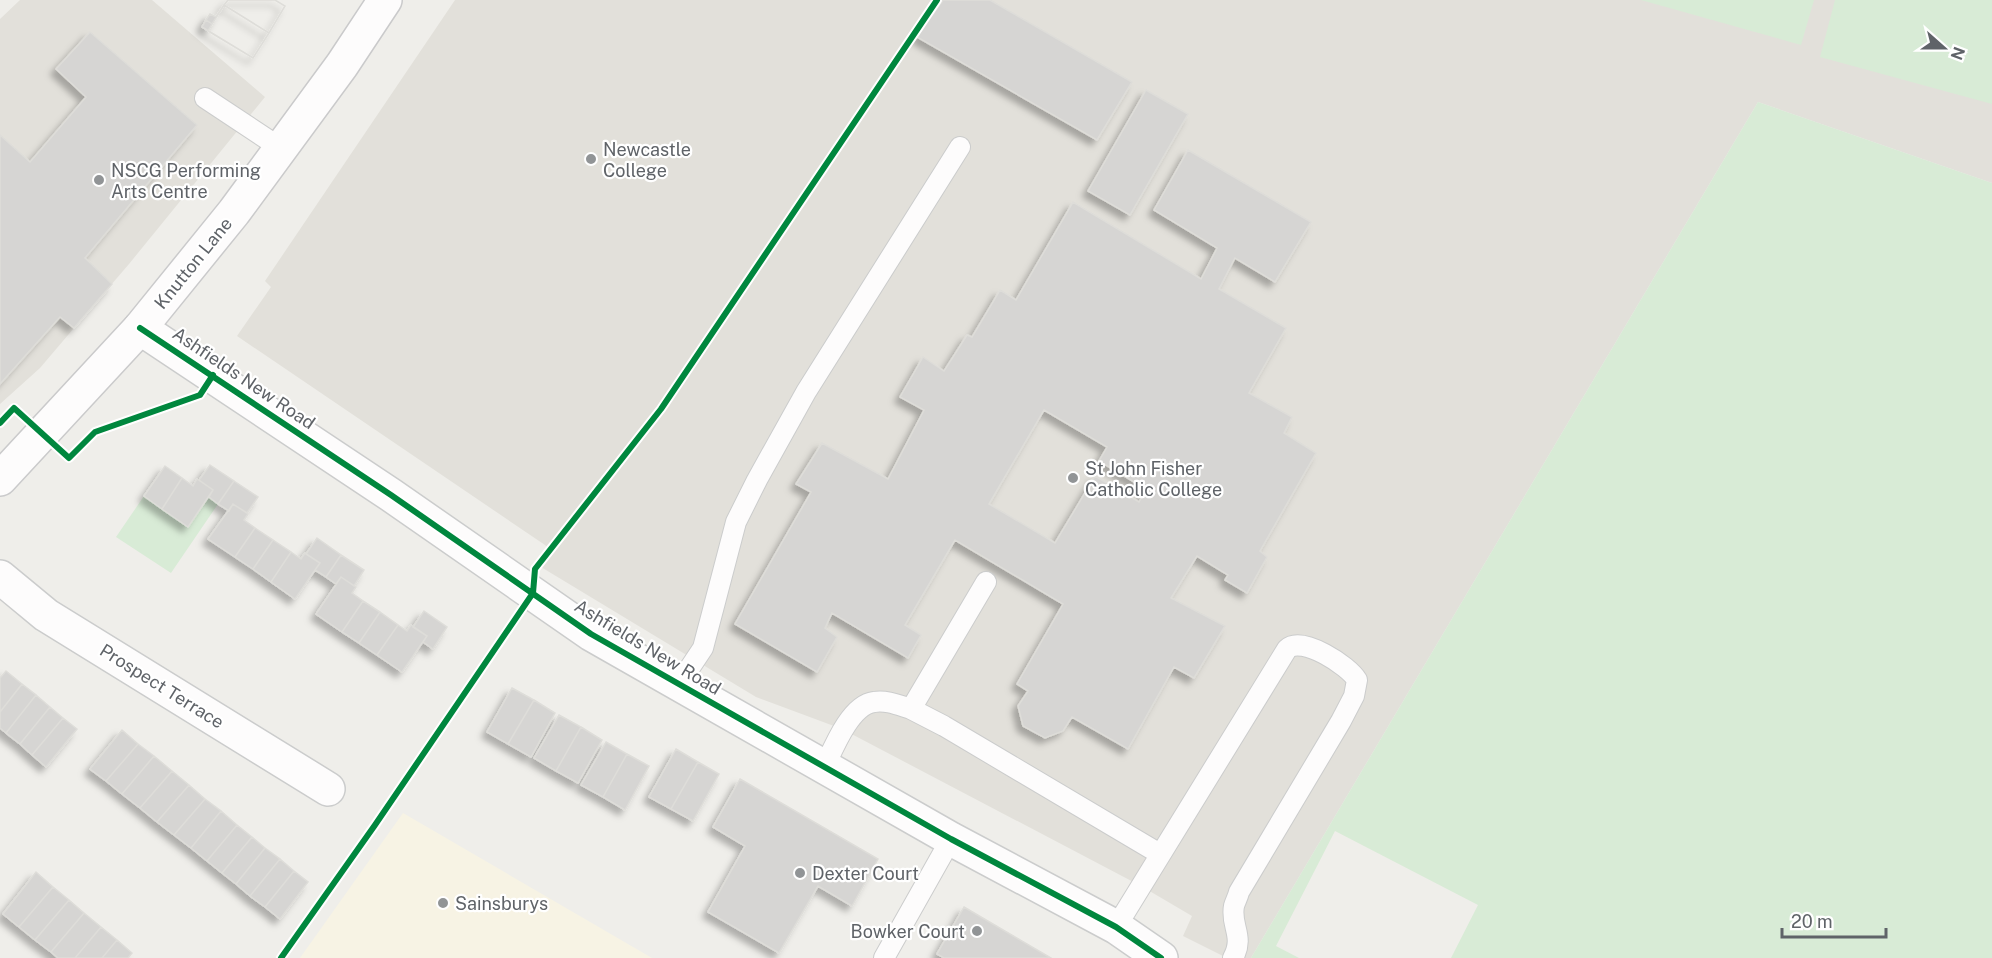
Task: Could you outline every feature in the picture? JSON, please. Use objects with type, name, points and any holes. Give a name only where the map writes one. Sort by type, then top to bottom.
[{"type":"street","name":"Knutton Lane","points":[[0,479],[140,328],[234,213],[342,65],[385,0]]},
{"type":"street","name":"Ashfields New Road","points":[[140,328],[391,495],[591,634],[951,839],[1116,927],[1161,958]]},
{"type":"street","name":"Prospect Terrace","points":[[0,577],[46,615],[328,789]]},
{"type":"lane","points":[[205,98],[282,149]]},
{"type":"lane","points":[[679,684],[703,648],[735,522],[806,392],[960,147]]},
{"type":"lane","points":[[910,709],[986,582]]},
{"type":"lane","points":[[1116,927],[1287,649],[1291,645],[1301,644],[1318,651],[1353,673],[1357,680],[1354,696],[1341,722],[1239,892],[1234,906],[1239,938],[1238,949],[1233,958]]},
{"type":"lane","points":[[824,768],[842,729],[856,713],[871,702],[891,702],[944,726],[1160,854]]},
{"type":"lane","points":[[884,958],[951,839]]},
{"type":"shaded area","name":"NSCG Performing Arts Centre","points":[[20,0],[152,0],[265,97],[129,264],[40,368],[0,404],[0,19]]},
{"type":"shaded area","name":"St John Fisher Catholic College","points":[[455,0],[1992,0],[1992,183],[1758,102],[1251,958],[1227,958],[1183,936],[1192,916],[1141,886],[842,729],[756,697],[541,567],[552,552],[545,545],[237,336],[271,287],[265,281]]},
{"type":"shaded area","name":"Sainsburys","points":[[403,813],[652,958],[300,958]]},
{"type":"green space","points":[[1641,0],[1814,0],[1801,45]]},
{"type":"green space","points":[[1835,0],[1992,0],[1992,104],[1820,57]]},
{"type":"green space","points":[[1758,102],[1992,183],[1992,958],[1451,958],[1478,905],[1335,831],[1276,946],[1299,958],[1251,958]]},
{"type":"green space","points":[[144,496],[188,527],[209,497],[218,504],[171,573],[116,537]]},
{"type":"building","points":[[228,0],[275,0],[285,6],[269,33],[224,5]]},
{"type":"building","points":[[228,0],[275,0],[285,6],[269,33],[224,5]]},
{"type":"building","points":[[943,0],[990,0],[1132,82],[1097,140],[917,37]]},
{"type":"building","points":[[224,5],[269,33],[253,58],[208,31],[212,24],[206,20],[210,14],[216,17]]},
{"type":"building","points":[[224,5],[269,33],[253,58],[202,27],[206,20],[212,24]]},
{"type":"building","points":[[90,32],[197,125],[85,258],[112,284],[74,328],[60,317],[0,384],[0,135],[30,162],[86,97],[56,69]]},
{"type":"building","points":[[1146,90],[1188,114],[1130,215],[1088,191]]},
{"type":"building","points":[[1188,150],[1311,222],[1275,282],[1235,258],[1219,289],[1286,328],[1249,393],[1292,417],[1284,433],[1316,453],[1260,551],[1267,557],[1247,593],[1225,580],[1228,575],[1197,556],[1171,598],[1225,626],[1194,678],[1174,667],[1128,749],[1072,717],[1063,731],[1045,738],[1023,726],[1018,706],[1028,691],[1017,684],[1063,604],[955,540],[905,625],[921,635],[908,658],[832,613],[825,628],[837,637],[817,672],[735,624],[811,492],[796,484],[822,443],[888,479],[924,410],[900,397],[923,357],[944,371],[967,335],[972,337],[1000,290],[1016,300],[1073,202],[1201,279],[1217,248],[1154,210]],"holes":[[[1044,410],[1107,447],[1099,461],[1146,489],[1139,502],[1095,476],[1055,543],[989,504]]]},
{"type":"building","points":[[210,465],[234,481],[218,504],[209,497],[213,490],[199,480]]},
{"type":"building","points":[[165,466],[182,478],[162,509],[144,496]]},
{"type":"building","points":[[182,478],[193,486],[197,479],[213,490],[188,527],[162,509]]},
{"type":"building","points":[[234,481],[258,497],[247,513],[233,504],[229,511],[218,504]]},
{"type":"building","points":[[233,504],[248,514],[244,520],[255,528],[235,557],[208,539]]},
{"type":"building","points":[[255,528],[273,540],[253,569],[235,557]]},
{"type":"building","points":[[317,538],[341,555],[326,577],[315,570],[320,563],[306,554]]},
{"type":"building","points":[[273,540],[291,552],[271,582],[253,569]]},
{"type":"building","points":[[291,552],[301,559],[305,553],[320,563],[295,599],[271,582]]},
{"type":"building","points":[[341,555],[364,570],[354,586],[341,577],[336,584],[326,577]]},
{"type":"building","points":[[341,577],[356,587],[352,593],[363,601],[342,632],[316,614]]},
{"type":"building","points":[[363,601],[380,612],[359,643],[342,632]]},
{"type":"building","points":[[424,611],[447,627],[433,649],[423,642],[427,636],[413,627]]},
{"type":"building","points":[[380,612],[398,625],[377,655],[359,643]]},
{"type":"building","points":[[398,625],[407,631],[411,625],[427,636],[402,672],[377,655]]},
{"type":"building","points":[[6,671],[22,684],[0,712],[0,678]]},
{"type":"building","points":[[22,684],[36,695],[6,733],[0,728],[0,712]]},
{"type":"building","points":[[512,688],[534,700],[508,744],[487,732]]},
{"type":"building","points":[[36,695],[50,707],[20,744],[6,733]]},
{"type":"building","points":[[534,700],[555,713],[531,757],[508,744]]},
{"type":"building","points":[[50,707],[63,718],[32,755],[20,744]]},
{"type":"building","points":[[559,715],[581,727],[556,771],[534,758]]},
{"type":"building","points":[[63,718],[77,729],[46,767],[32,755]]},
{"type":"building","points":[[581,727],[602,740],[578,783],[556,771]]},
{"type":"building","points":[[122,730],[138,744],[106,781],[90,769]]},
{"type":"building","points":[[606,742],[627,754],[603,797],[581,785]]},
{"type":"building","points":[[138,744],[154,756],[122,794],[106,781]]},
{"type":"building","points":[[676,749],[698,762],[671,809],[649,797]]},
{"type":"building","points":[[627,754],[649,766],[625,810],[603,797]]},
{"type":"building","points":[[154,756],[172,771],[140,808],[122,794]]},
{"type":"building","points":[[698,762],[719,774],[693,821],[671,809]]},
{"type":"building","points":[[172,771],[189,785],[157,822],[140,808]]},
{"type":"building","name":"Dexter Court","points":[[740,779],[878,859],[852,906],[818,886],[779,953],[708,912],[745,846],[713,827]]},
{"type":"building","points":[[189,785],[205,799],[174,835],[157,822]]},
{"type":"building","points":[[205,799],[221,811],[191,848],[174,835]]},
{"type":"building","points":[[221,811],[237,825],[207,861],[191,848]]},
{"type":"building","points":[[237,825],[252,837],[222,873],[207,861]]},
{"type":"building","points":[[252,837],[265,848],[236,884],[222,873]]},
{"type":"building","points":[[265,848],[280,859],[250,896],[236,884]]},
{"type":"building","points":[[280,859],[294,871],[265,907],[250,896]]},
{"type":"building","points":[[294,871],[308,882],[280,919],[265,907]]},
{"type":"building","points":[[36,872],[53,887],[19,927],[3,914]]},
{"type":"building","points":[[53,887],[69,900],[35,940],[19,927]]},
{"type":"building","points":[[69,900],[84,913],[51,952],[35,940]]},
{"type":"building","name":"Bowker Court","points":[[964,907],[1051,958],[944,958],[937,954]]},
{"type":"building","points":[[84,913],[101,927],[75,958],[58,958],[51,952]]},
{"type":"building","points":[[101,927],[117,940],[102,958],[75,958]]},
{"type":"building","points":[[117,940],[132,953],[128,958],[102,958]]},
{"type":"cycle path","points":[[281,958],[533,593],[535,569],[661,409],[937,0]]},
{"type":"cycle path","points":[[140,328],[391,495],[591,634],[951,839],[1116,927],[1161,958]]},
{"type":"cycle path","points":[[0,423],[14,408],[69,458],[95,432],[200,395],[213,375]]},
{"type":"place","name":"Newcastle College","points":[[591,159]]},
{"type":"place","name":"NSCG Performing Arts Centre","points":[[99,180]]},
{"type":"place","name":"St John Fisher Catholic College","points":[[1073,478]]},
{"type":"place","name":"Dexter Court","points":[[800,873]]},
{"type":"place","name":"Sainsburys","points":[[443,903]]},
{"type":"place","name":"Bowker Court","points":[[977,931]]}]
